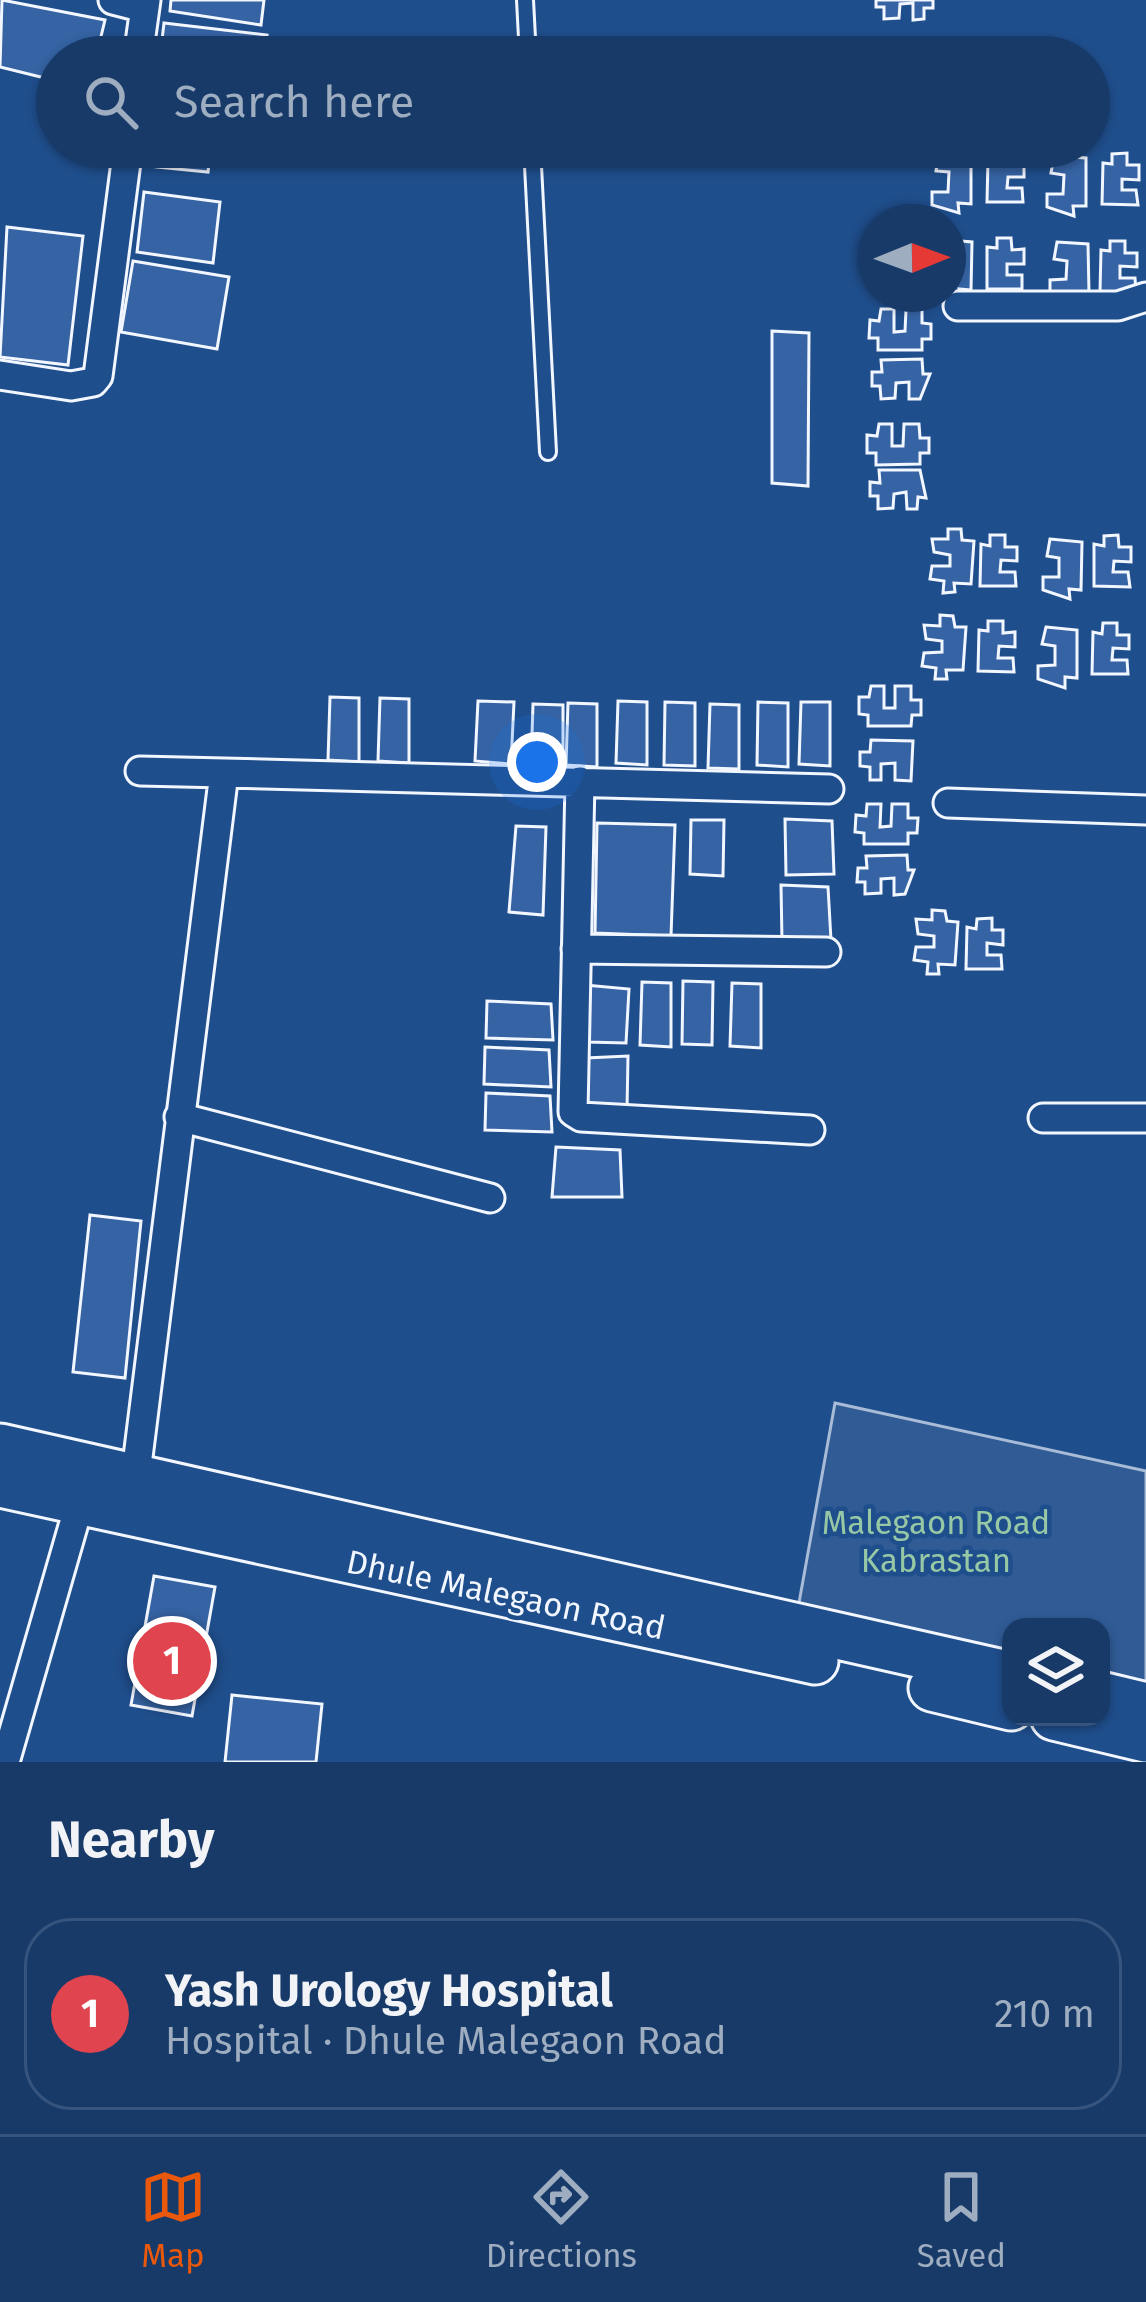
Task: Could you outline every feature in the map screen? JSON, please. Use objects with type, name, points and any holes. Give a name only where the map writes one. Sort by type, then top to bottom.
[{"type":"main road","points":[[0,1447],[132,1494],[1002,1673]]},
{"type":"main road","name":"Dhule Malegaon Road","points":[[0,1484],[80,1502],[132,1494],[1002,1705]]},
{"type":"main road","points":[[1110,1697],[1146,1706]]},
{"type":"main road","points":[[1092,1726],[1146,1739]]},
{"type":"street","points":[[112,0],[145,4],[141,36]]},
{"type":"street","points":[[0,375],[71,386],[93,382],[98,376],[125,168]]},
{"type":"street","points":[[966,306],[1118,306],[1146,297]]},
{"type":"street","points":[[140,771],[829,789]]},
{"type":"street","points":[[132,1494],[224,772]]},
{"type":"street","points":[[580,781],[572,1106],[576,1115],[810,1130]]},
{"type":"street","points":[[947,803],[1146,810]]},
{"type":"street","points":[[575,949],[826,952]]},
{"type":"street","points":[[179,1117],[490,1198]]},
{"type":"street","points":[[1043,1118],[1146,1118]]},
{"type":"street","points":[[5,1762],[80,1502]]},
{"type":"lane","points":[[525,0],[527,36]]},
{"type":"lane","points":[[533,168],[548,452]]},
{"type":"shaded area","name":"Malegaon Road Kabrastan","points":[[835,1403],[1146,1471],[1146,1704],[1110,1695],[1110,1618],[1002,1618],[1002,1671],[795,1625]]},
{"type":"building","points":[[2,0],[105,20],[101,36],[36,36],[36,76],[0,67]]},
{"type":"building","points":[[171,0],[264,0],[261,25],[170,11]]},
{"type":"building","points":[[876,0],[933,0],[933,8],[924,8],[924,19],[913,20],[913,3],[900,4],[899,18],[884,19],[884,7],[876,7]]},
{"type":"building","points":[[164,23],[267,35],[267,36],[162,36]]},
{"type":"building","points":[[1127,153],[1127,165],[1139,165],[1139,180],[1122,179],[1122,190],[1136,190],[1138,205],[1102,204],[1103,168],[1110,168],[1112,154]]},
{"type":"building","points":[[936,168],[971,168],[971,204],[932,204],[932,192],[948,192],[949,172]]},
{"type":"building","points":[[988,168],[1024,168],[1024,177],[1008,177],[1007,188],[1022,188],[1023,202],[987,202]]},
{"type":"building","points":[[1052,168],[1086,168],[1086,206],[1073,206],[1074,216],[1047,207],[1047,194],[1063,194],[1064,175],[1051,173]]},
{"type":"building","points":[[144,192],[220,202],[213,263],[137,252]]},
{"type":"building","points":[[7,227],[83,236],[68,365],[0,357]]},
{"type":"building","points":[[997,238],[1011,238],[1012,250],[1024,249],[1024,264],[1007,264],[1007,275],[1022,275],[1022,289],[987,289],[987,247],[997,248]]},
{"type":"building","points":[[1110,241],[1125,241],[1125,253],[1137,253],[1137,267],[1120,266],[1120,278],[1135,278],[1136,292],[1100,292],[1101,250],[1110,251]]},
{"type":"building","points":[[966,242],[972,242],[971,290],[966,290]]},
{"type":"building","points":[[1057,242],[1088,244],[1089,293],[1076,292],[1077,302],[1050,293],[1050,280],[1066,279],[1067,261],[1054,259]]},
{"type":"building","points":[[133,261],[229,277],[217,349],[121,332]]},
{"type":"building","points":[[880,312],[894,312],[894,332],[905,331],[906,312],[922,312],[922,323],[931,324],[931,339],[922,339],[922,350],[878,350],[878,338],[869,338],[870,320],[879,321]]},
{"type":"building","points":[[772,331],[809,333],[808,486],[772,483]]},
{"type":"building","points":[[922,359],[923,374],[930,374],[920,399],[909,399],[909,382],[896,383],[895,398],[881,399],[880,386],[872,386],[872,372],[882,372],[881,360]]},
{"type":"building","points":[[879,424],[892,424],[892,446],[903,446],[904,424],[919,424],[920,438],[929,438],[929,453],[920,453],[920,464],[876,465],[876,453],[867,453],[867,435],[877,436]]},
{"type":"building","points":[[879,470],[920,470],[926,498],[918,497],[917,509],[907,509],[906,492],[894,494],[893,508],[878,509],[878,496],[870,496],[870,482],[880,483]]},
{"type":"building","points":[[948,529],[961,529],[962,540],[974,541],[971,584],[954,583],[955,592],[943,593],[944,581],[930,579],[932,566],[950,566],[950,555],[934,552],[932,539],[948,539]]},
{"type":"building","points":[[990,535],[1005,535],[1005,547],[1017,547],[1017,561],[1001,560],[1000,572],[1015,572],[1016,586],[980,586],[981,544],[990,546]]},
{"type":"building","points":[[1118,535],[1119,547],[1131,547],[1131,562],[1114,561],[1113,572],[1128,572],[1130,587],[1094,586],[1094,544],[1104,546],[1104,536]]},
{"type":"building","points":[[1050,539],[1082,542],[1081,590],[1069,589],[1070,599],[1043,590],[1043,577],[1059,577],[1059,558],[1047,556]]},
{"type":"building","points":[[940,615],[953,616],[955,627],[966,627],[963,670],[946,670],[947,679],[935,679],[936,668],[922,666],[924,653],[942,652],[942,641],[926,639],[924,625],[940,626]]},
{"type":"building","points":[[988,621],[1003,621],[1003,633],[1015,632],[1015,647],[999,646],[998,658],[1013,658],[1014,672],[978,671],[979,630],[988,631]]},
{"type":"building","points":[[1103,623],[1117,623],[1117,635],[1129,635],[1129,649],[1113,648],[1112,660],[1127,660],[1128,674],[1092,674],[1093,632],[1102,634]]},
{"type":"building","points":[[1046,627],[1077,630],[1077,678],[1065,677],[1065,688],[1038,679],[1038,666],[1055,665],[1055,646],[1042,644]]},
{"type":"building","points":[[871,686],[884,686],[884,708],[895,708],[895,686],[911,686],[911,700],[921,700],[921,715],[912,715],[911,726],[868,726],[868,715],[859,714],[859,697],[869,697]]},
{"type":"building","points":[[330,697],[359,698],[359,762],[328,760]]},
{"type":"building","points":[[380,698],[409,699],[409,763],[378,761]]},
{"type":"building","points":[[478,701],[514,702],[511,764],[475,761]]},
{"type":"building","points":[[618,701],[647,702],[647,765],[616,763]]},
{"type":"building","points":[[665,702],[695,703],[695,766],[664,765]]},
{"type":"building","points":[[758,702],[788,703],[788,767],[757,765]]},
{"type":"building","points":[[801,702],[830,702],[830,766],[799,764]]},
{"type":"building","points":[[568,703],[597,704],[597,767],[566,765]]},
{"type":"building","points":[[533,704],[563,705],[563,768],[531,766]]},
{"type":"building","points":[[710,704],[739,705],[739,769],[708,768]]},
{"type":"building","points":[[871,740],[913,741],[911,781],[895,780],[895,763],[881,764],[881,780],[870,780],[870,767],[860,766],[860,752],[870,752]]},
{"type":"building","points":[[867,804],[881,804],[880,827],[891,826],[892,804],[908,804],[908,818],[918,818],[917,833],[908,833],[908,844],[864,844],[864,833],[855,832],[856,815],[866,816]]},
{"type":"building","points":[[785,819],[832,821],[834,874],[786,875]]},
{"type":"building","points":[[691,820],[724,820],[723,876],[690,874]]},
{"type":"building","points":[[597,823],[675,825],[671,936],[595,933]]},
{"type":"building","points":[[516,826],[546,827],[543,915],[509,912]]},
{"type":"building","points":[[907,855],[908,870],[914,870],[905,894],[894,895],[894,878],[881,879],[881,893],[865,894],[865,882],[857,882],[858,868],[867,868],[866,856]]},
{"type":"building","points":[[781,885],[828,887],[831,940],[782,941]]},
{"type":"building","points":[[932,910],[945,911],[947,921],[958,922],[955,965],[938,964],[939,974],[927,974],[928,962],[914,960],[916,947],[934,947],[934,936],[918,934],[916,919],[932,920]]},
{"type":"building","points":[[992,918],[992,930],[1003,930],[1003,945],[987,943],[987,955],[1001,955],[1002,969],[966,969],[967,927],[976,929],[977,919]]},
{"type":"building","points":[[683,981],[713,982],[712,1045],[682,1044]]},
{"type":"building","points":[[642,982],[671,983],[671,1047],[640,1045]]},
{"type":"building","points":[[732,983],[761,984],[761,1048],[730,1046]]},
{"type":"building","points":[[585,985],[629,989],[626,1043],[587,1042]]},
{"type":"building","points":[[487,1001],[551,1004],[553,1040],[486,1038]]},
{"type":"building","points":[[485,1047],[549,1050],[551,1087],[484,1084]]},
{"type":"building","points":[[628,1056],[627,1110],[583,1110],[586,1058]]},
{"type":"building","points":[[486,1093],[550,1096],[552,1132],[485,1130]]},
{"type":"building","points":[[556,1147],[620,1150],[622,1197],[552,1197]]},
{"type":"building","points":[[90,1215],[141,1221],[125,1378],[73,1372]]},
{"type":"building","points":[[154,1576],[215,1587],[192,1716],[131,1705]]},
{"type":"building","points":[[232,1695],[322,1704],[316,1762],[225,1762]]},
{"type":"place","name":"Yash Urology Hospital","points":[[172,1661]]}]
